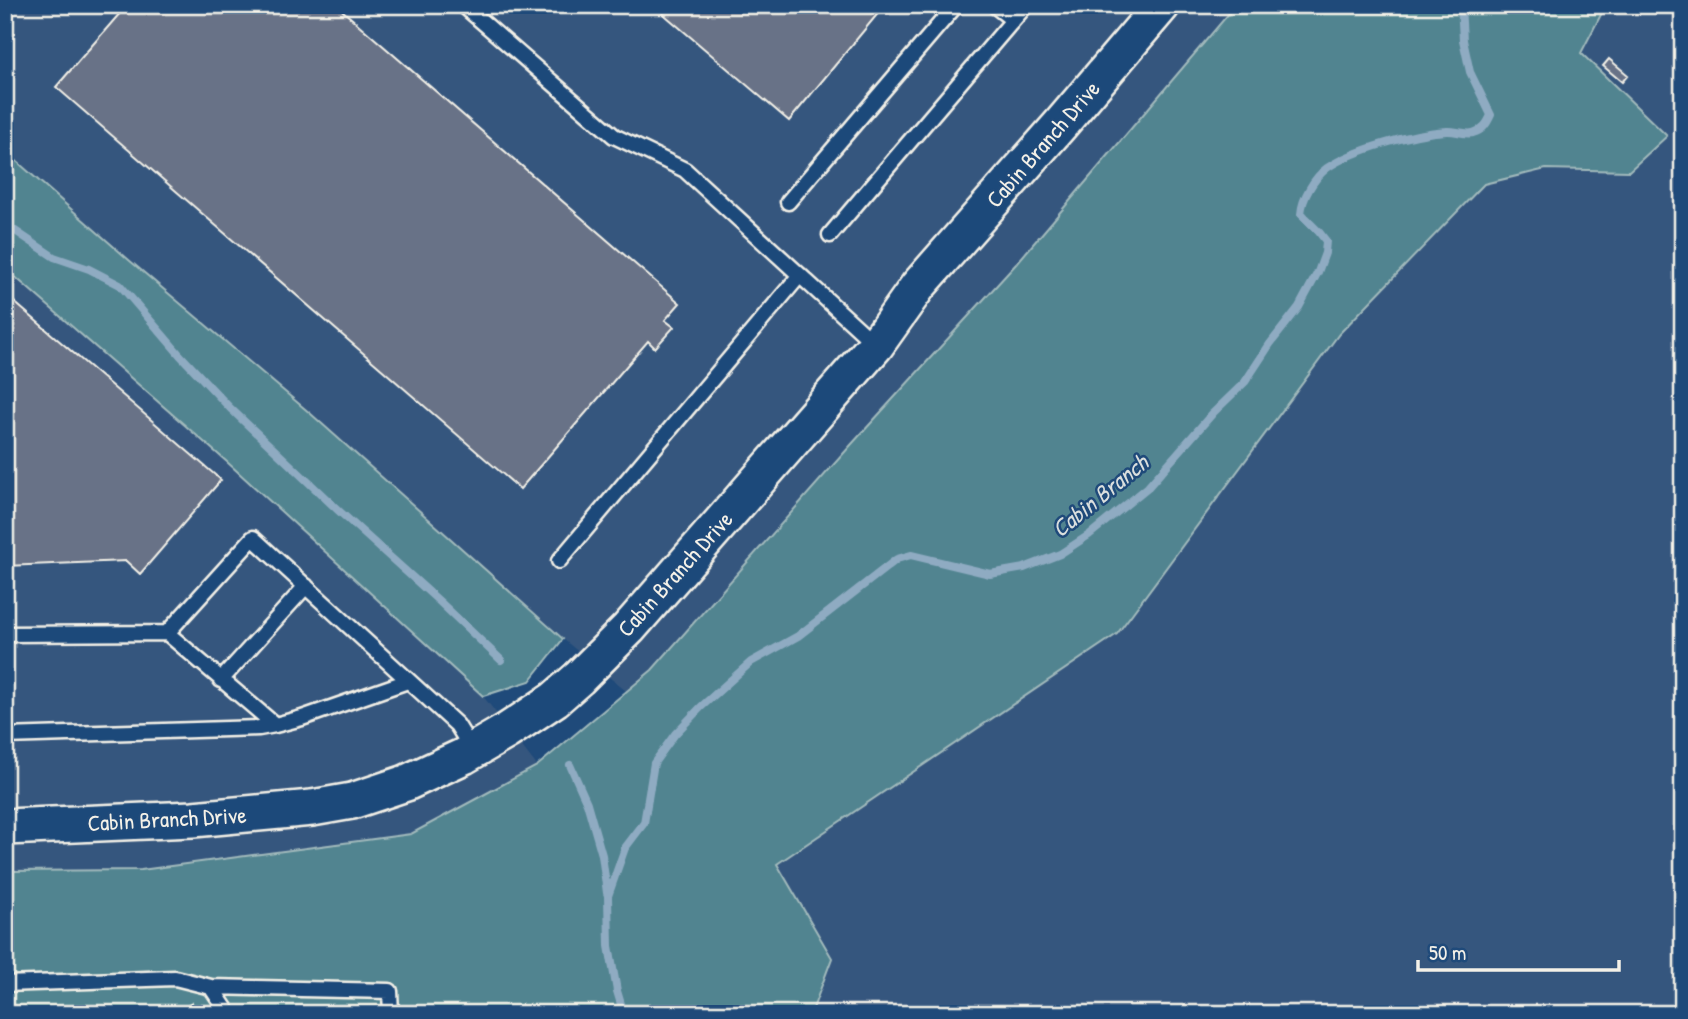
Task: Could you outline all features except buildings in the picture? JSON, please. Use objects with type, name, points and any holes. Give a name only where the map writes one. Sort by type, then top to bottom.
[{"type":"street","name":"Cabin Branch Drive","points":[[5,827],[193,820],[312,808],[352,801],[406,783],[473,751],[555,699],[629,628],[876,345],[918,286],[1162,5]]},
{"type":"lane","points":[[463,5],[614,136],[685,170],[876,345]]},
{"type":"lane","points":[[788,202],[956,5]]},
{"type":"lane","points":[[994,5],[1013,20]]},
{"type":"lane","points":[[830,236],[1026,5]]},
{"type":"lane","points":[[559,561],[800,275]]},
{"type":"lane","points":[[167,633],[253,538],[457,725],[473,751]]},
{"type":"lane","points":[[221,680],[306,586]]},
{"type":"lane","points":[[5,634],[167,633],[275,725]]},
{"type":"lane","points":[[5,736],[275,725],[408,681]]},
{"type":"lane","points":[[5,985],[175,978],[211,986],[390,990],[391,1014]]},
{"type":"lane","points":[[211,986],[229,1014]]},
{"type":"shaded area","points":[[5,5],[1236,5],[1017,263],[652,670],[626,691],[563,639],[311,414],[5,151]]},
{"type":"shaded area","points":[[1606,5],[1683,5],[1683,1014],[811,1014],[832,958],[776,865],[1117,634],[1339,334],[1484,184],[1546,168],[1628,171],[1666,136],[1581,52]]},
{"type":"shaded area","points":[[5,268],[227,462],[483,696],[537,766],[411,834],[141,870],[5,871]]},
{"type":"green space","points":[[1236,5],[1606,5],[1581,53],[1667,136],[1629,171],[1546,169],[1484,184],[1339,334],[1117,634],[777,864],[832,958],[811,1014],[5,1014],[5,871],[141,870],[411,834],[537,766],[652,670],[1017,263]]},
{"type":"green space","points":[[5,151],[311,414],[563,639],[530,681],[483,696],[227,462],[5,268]]},
{"type":"waterway","name":"Cabin Branch","points":[[624,1014],[609,946],[608,896],[625,848],[644,823],[654,763],[675,734],[751,662],[798,636],[897,559],[911,555],[990,574],[1024,568],[1060,554],[1089,535],[1148,487],[1213,413],[1245,382],[1299,307],[1325,253],[1326,241],[1301,214],[1306,195],[1322,172],[1352,155],[1401,139],[1433,132],[1473,133],[1486,124],[1491,115],[1470,72],[1463,40],[1461,5]]},
{"type":"waterway","points":[[5,224],[54,257],[89,269],[120,285],[230,408],[501,660]]},
{"type":"waterway","points":[[570,765],[587,803],[602,855],[607,893]]}]
